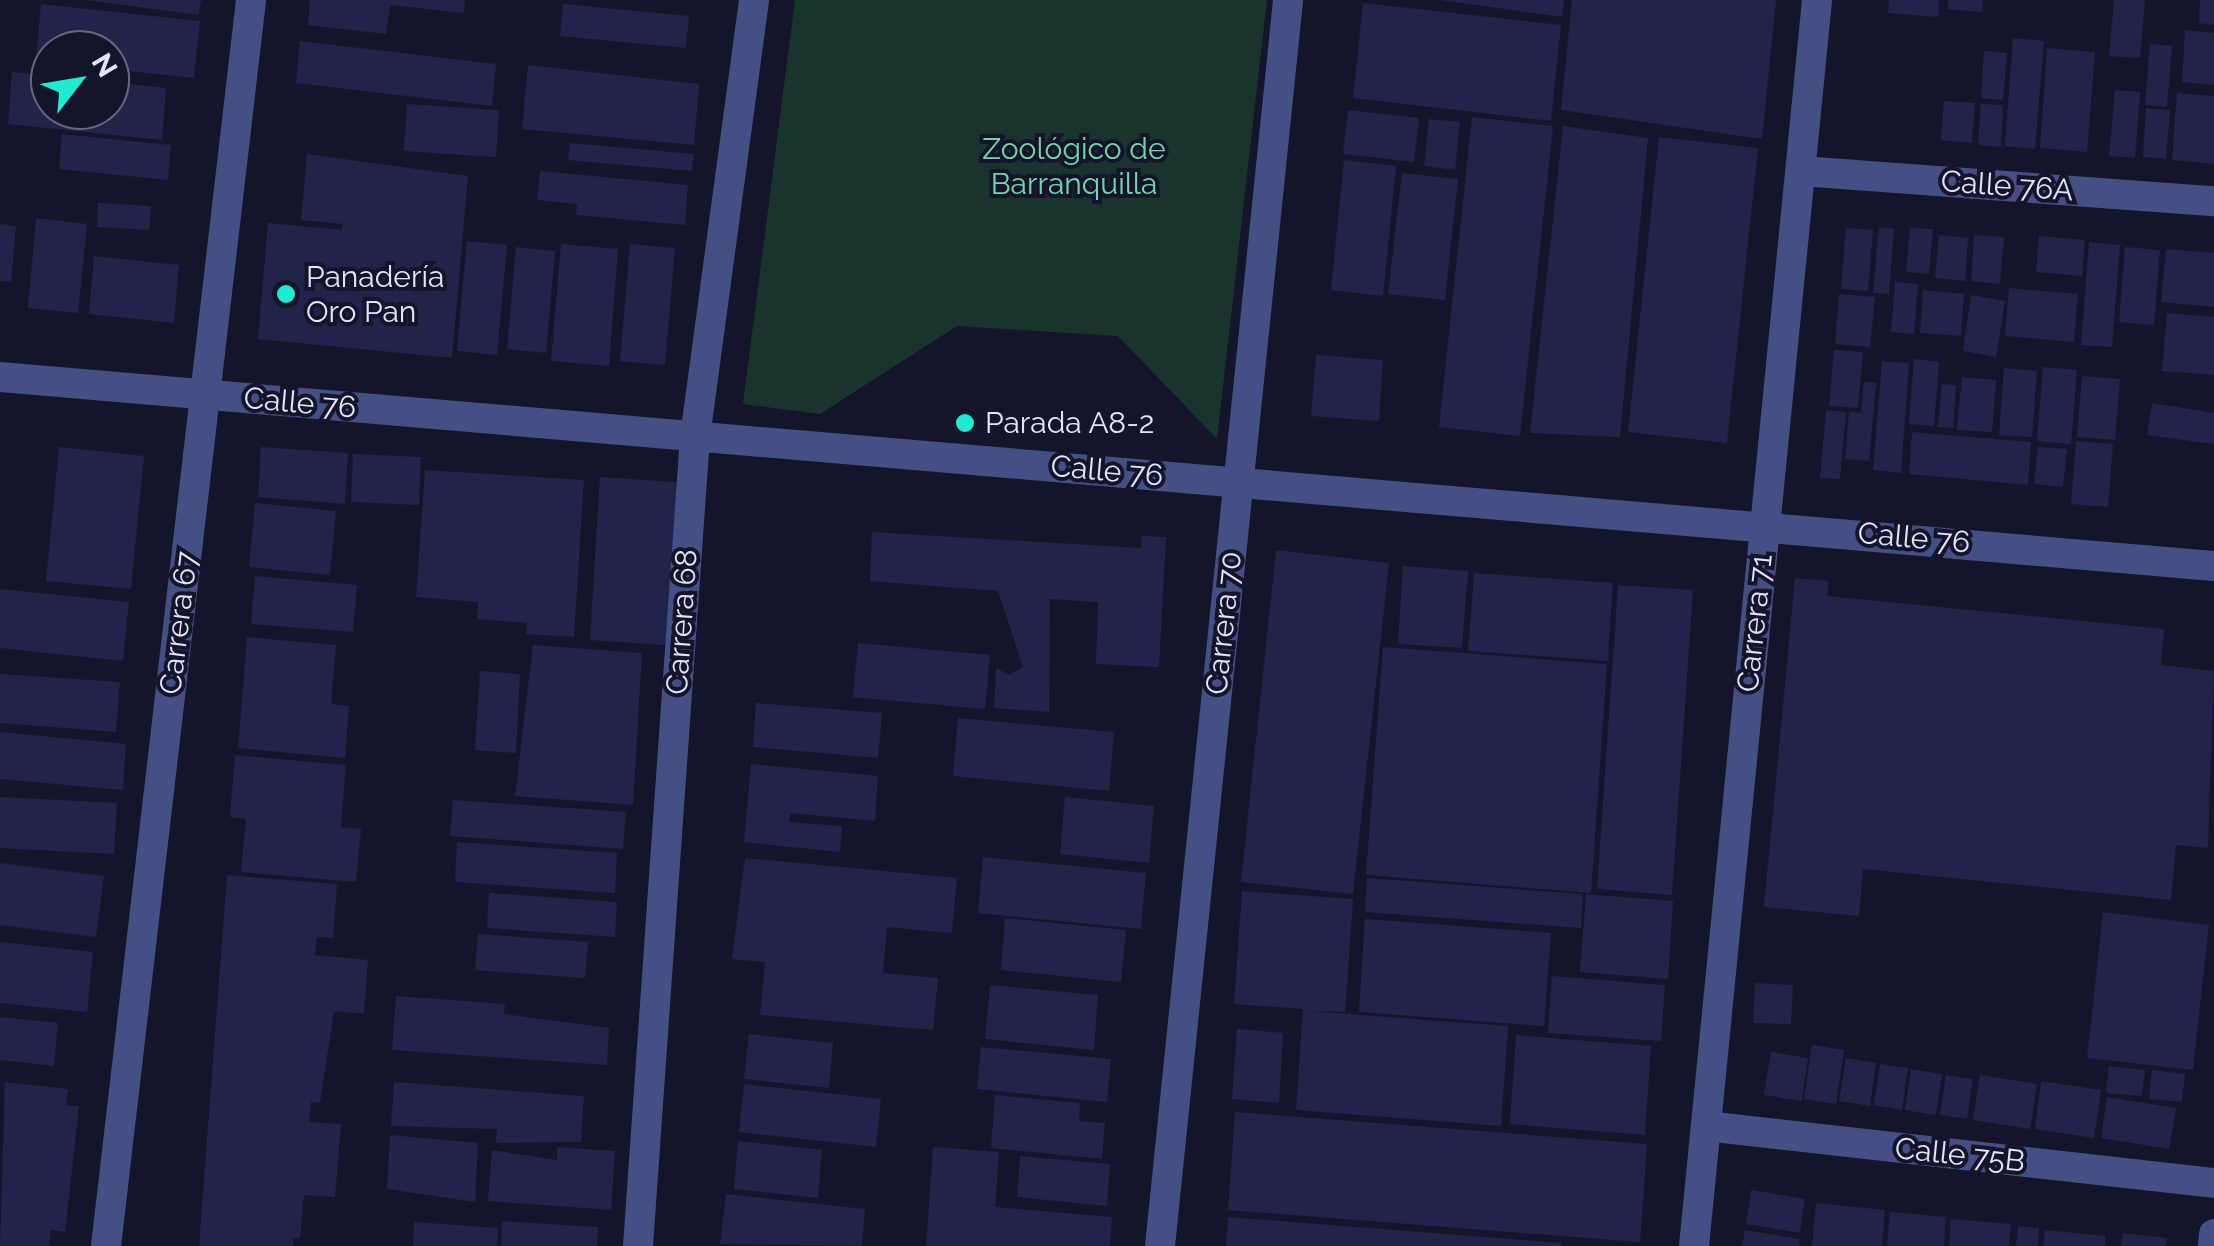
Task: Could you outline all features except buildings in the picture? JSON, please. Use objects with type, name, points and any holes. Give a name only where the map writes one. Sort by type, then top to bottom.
[{"type":"street","name":"Carrera 67","points":[[106,1246],[251,0]]},
{"type":"street","name":"Carrera 68","points":[[638,1246],[695,436],[754,0]]},
{"type":"street","name":"Carrera 70","points":[[1160,1246],[1288,0]]},
{"type":"street","name":"Carrera 71","points":[[1694,1246],[1818,0]]},
{"type":"street","name":"Calle 76A","points":[[1800,171],[2214,201]]},
{"type":"street","name":"Calle 76","points":[[0,377],[2214,566]]},
{"type":"street","name":"Calle 75B","points":[[1706,1126],[2214,1183]]},
{"type":"street","points":[[2213,1246],[2214,1234]]},
{"type":"green space","name":"Zoológico de Barranquilla","points":[[795,0],[1267,0],[1217,439],[1118,336],[957,326],[820,414],[743,404]]},
{"type":"place","name":"Panadería Oro Pan","points":[[286,294]]},
{"type":"place","name":"Parada A8-2","points":[[965,423]]}]
